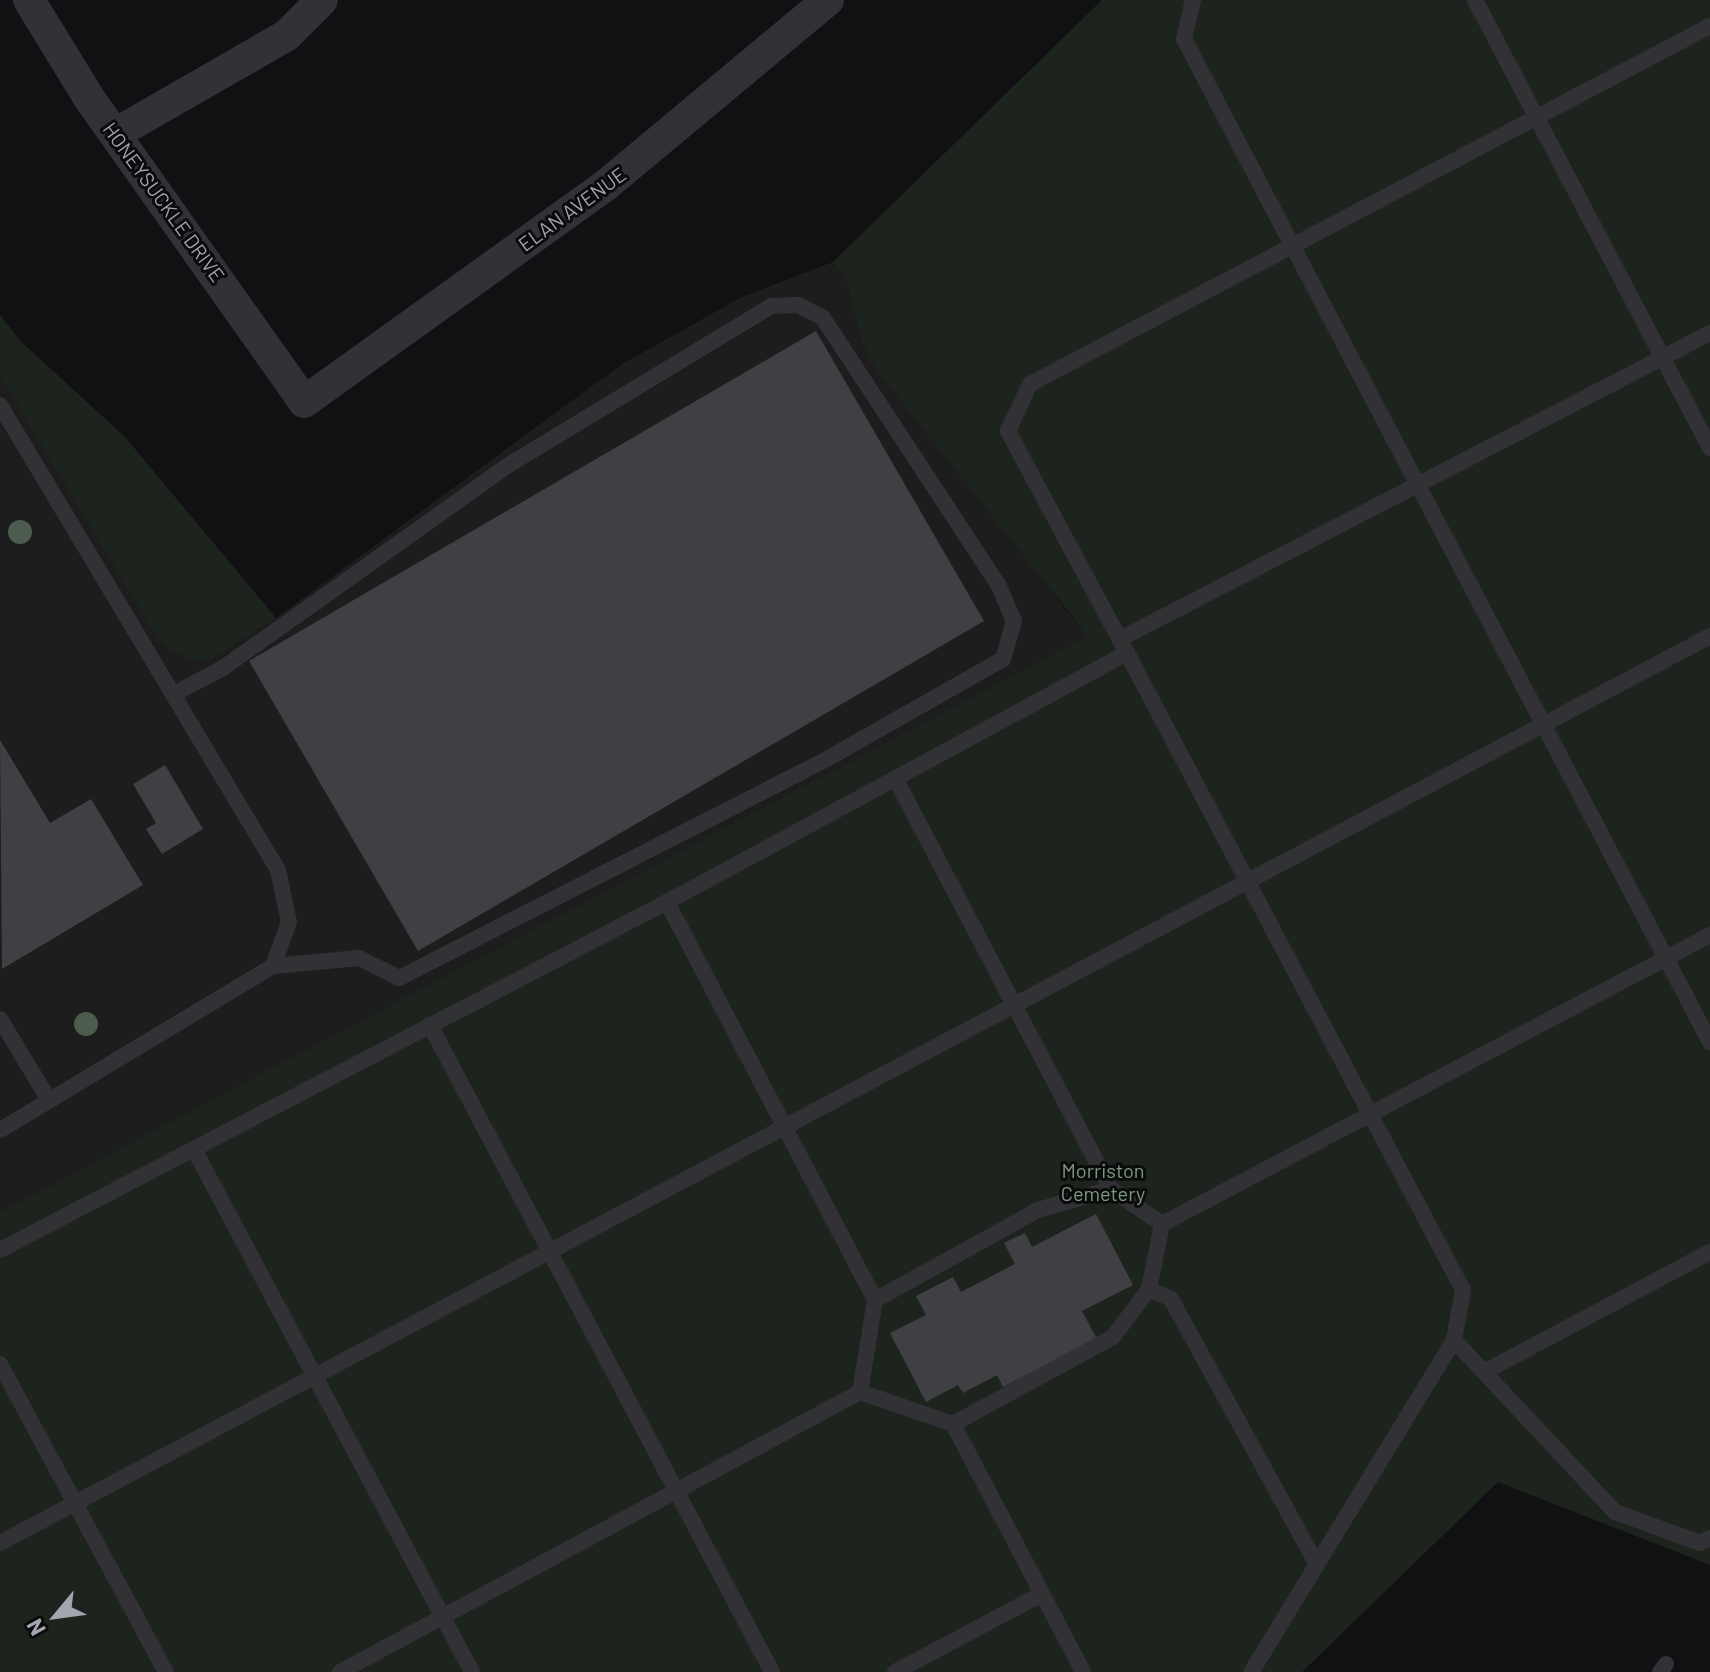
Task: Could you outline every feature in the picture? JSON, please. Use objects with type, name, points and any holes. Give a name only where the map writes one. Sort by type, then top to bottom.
[{"type":"street","name":"HONEYSUCKLE DRIVE","points":[[29,0],[115,134],[304,402]]},
{"type":"street","points":[[115,134],[287,35],[322,0]]},
{"type":"street","name":"ELAN AVENUE","points":[[304,402],[606,185],[828,0]]},
{"type":"lane","points":[[1193,0],[1184,39],[1710,1042]]},
{"type":"lane","points":[[1475,0],[1710,448]]},
{"type":"lane","points":[[1251,1672],[1454,1340],[1463,1290],[1008,431],[1030,384],[1710,26]]},
{"type":"lane","points":[[0,1130],[273,966],[359,958],[399,978],[829,758],[1003,659],[1014,621],[998,584],[823,318],[798,305],[771,306],[507,466],[223,668],[174,694]]},
{"type":"lane","points":[[0,1250],[667,902],[895,778],[1124,646],[1710,333]]},
{"type":"lane","points":[[0,405],[278,870],[289,922],[273,966]]},
{"type":"lane","points":[[0,1543],[1710,636]]},
{"type":"lane","points":[[895,778],[1111,1189],[1162,1224]]},
{"type":"lane","points":[[667,902],[875,1300],[860,1392]]},
{"type":"lane","points":[[1162,1224],[1710,935]]},
{"type":"lane","points":[[0,1019],[49,1100]]},
{"type":"lane","points":[[430,1025],[772,1672]]},
{"type":"lane","points":[[194,1149],[472,1672]]},
{"type":"lane","points":[[875,1300],[1038,1210],[1111,1189]]},
{"type":"lane","points":[[953,1424],[1113,1337],[1149,1289],[1162,1224]]},
{"type":"lane","points":[[1484,1372],[1710,1252]]},
{"type":"lane","points":[[1149,1289],[1171,1299],[1317,1565]]},
{"type":"lane","points":[[1454,1340],[1615,1512],[1700,1543],[1710,1538]]},
{"type":"lane","points":[[0,1364],[166,1672]]},
{"type":"lane","points":[[340,1672],[860,1392],[953,1424],[1083,1672]]},
{"type":"lane","points":[[895,1672],[1042,1594]]},
{"type":"shaded area","points":[[833,262],[844,275],[851,303],[1062,605],[1089,636],[0,1212],[0,315],[20,341],[124,436],[276,618],[622,364],[742,297]]},
{"type":"green space","name":"Morriston Cemetery","points":[[1102,0],[1710,0],[1710,1565],[1498,1482],[1302,1672],[0,1672],[0,1212],[1088,636],[880,375],[862,342],[844,275],[833,262]]},
{"type":"green space","points":[[0,315],[20,341],[124,436],[276,618],[209,660],[187,659],[160,642],[0,375]]},
{"type":"building","points":[[816,331],[984,621],[418,951],[249,661]]},
{"type":"building","points":[[0,740],[50,823],[91,799],[143,885],[2,969]]},
{"type":"building","points":[[165,765],[203,829],[162,854],[146,829],[156,823],[133,784]]},
{"type":"building","points":[[1096,1214],[1133,1285],[1082,1311],[1097,1339],[1003,1387],[997,1375],[963,1393],[958,1385],[926,1402],[890,1333],[926,1315],[916,1296],[953,1277],[961,1292],[1015,1264],[1004,1243],[1025,1233],[1032,1247]]}]
